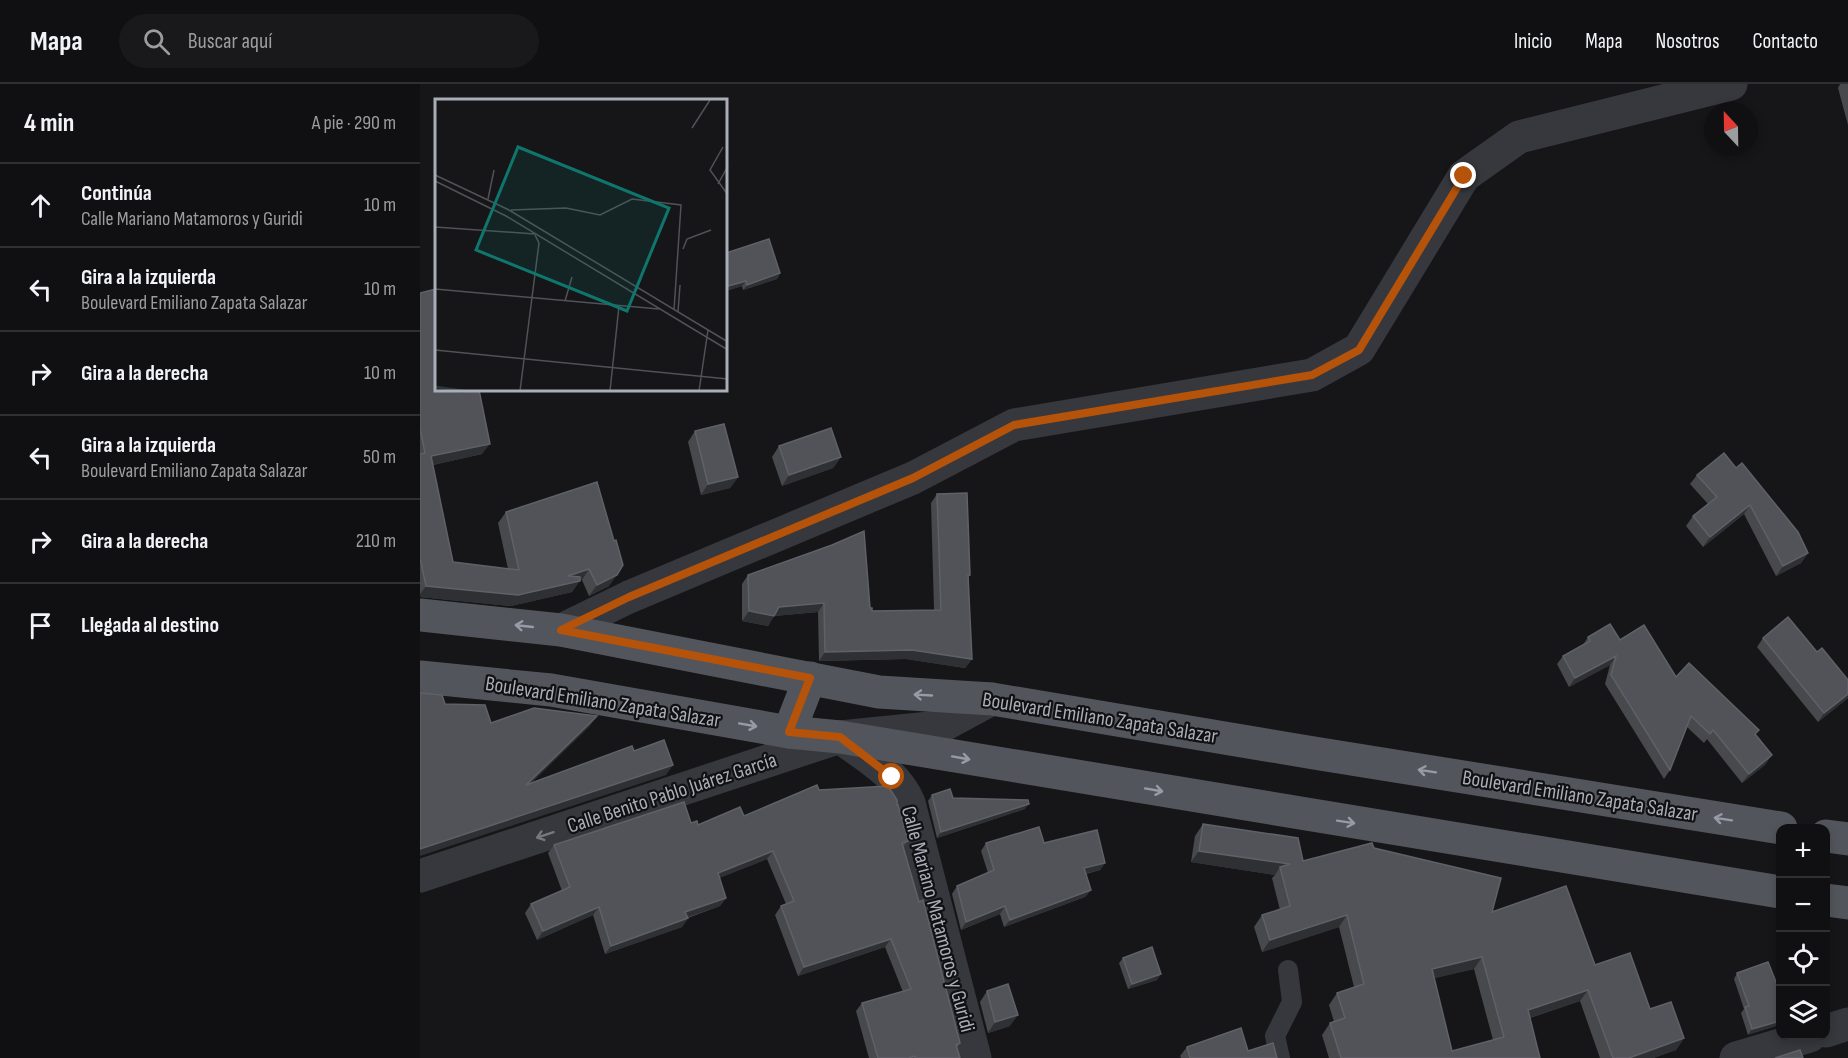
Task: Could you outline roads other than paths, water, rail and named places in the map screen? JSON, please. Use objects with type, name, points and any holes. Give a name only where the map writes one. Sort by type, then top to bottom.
[{"type":"main road","name":"Boulevard Emiliano Zapata Salazar","points":[[420,615],[561,630],[879,692],[992,699],[1776,827]]},
{"type":"main road","name":"Boulevard Emiliano Zapata Salazar","points":[[420,677],[551,690],[789,732],[840,737],[1776,891]]},
{"type":"main road","points":[[789,732],[810,678]]},
{"type":"main road","points":[[1830,837],[1848,839]]},
{"type":"main road","points":[[1830,901],[1848,903]]},
{"type":"street","points":[[561,630],[629,597],[913,478],[1014,425],[1312,375],[1359,350],[1464,176],[1519,137],[1731,84]]},
{"type":"street","name":"Calle Benito Pablo Juárez García","points":[[420,876],[840,737],[940,727],[992,699]]},
{"type":"street","name":"Calle Mariano Matamoros y Guridi","points":[[840,737],[892,777],[909,803],[975,1058]]},
{"type":"street","points":[[1830,1029],[1848,1024]]},
{"type":"street","points":[[1736,1058],[1772,1053],[1799,1040]]},
{"type":"lane","points":[[1281,1058],[1275,1036],[1292,1002],[1288,970]]}]
